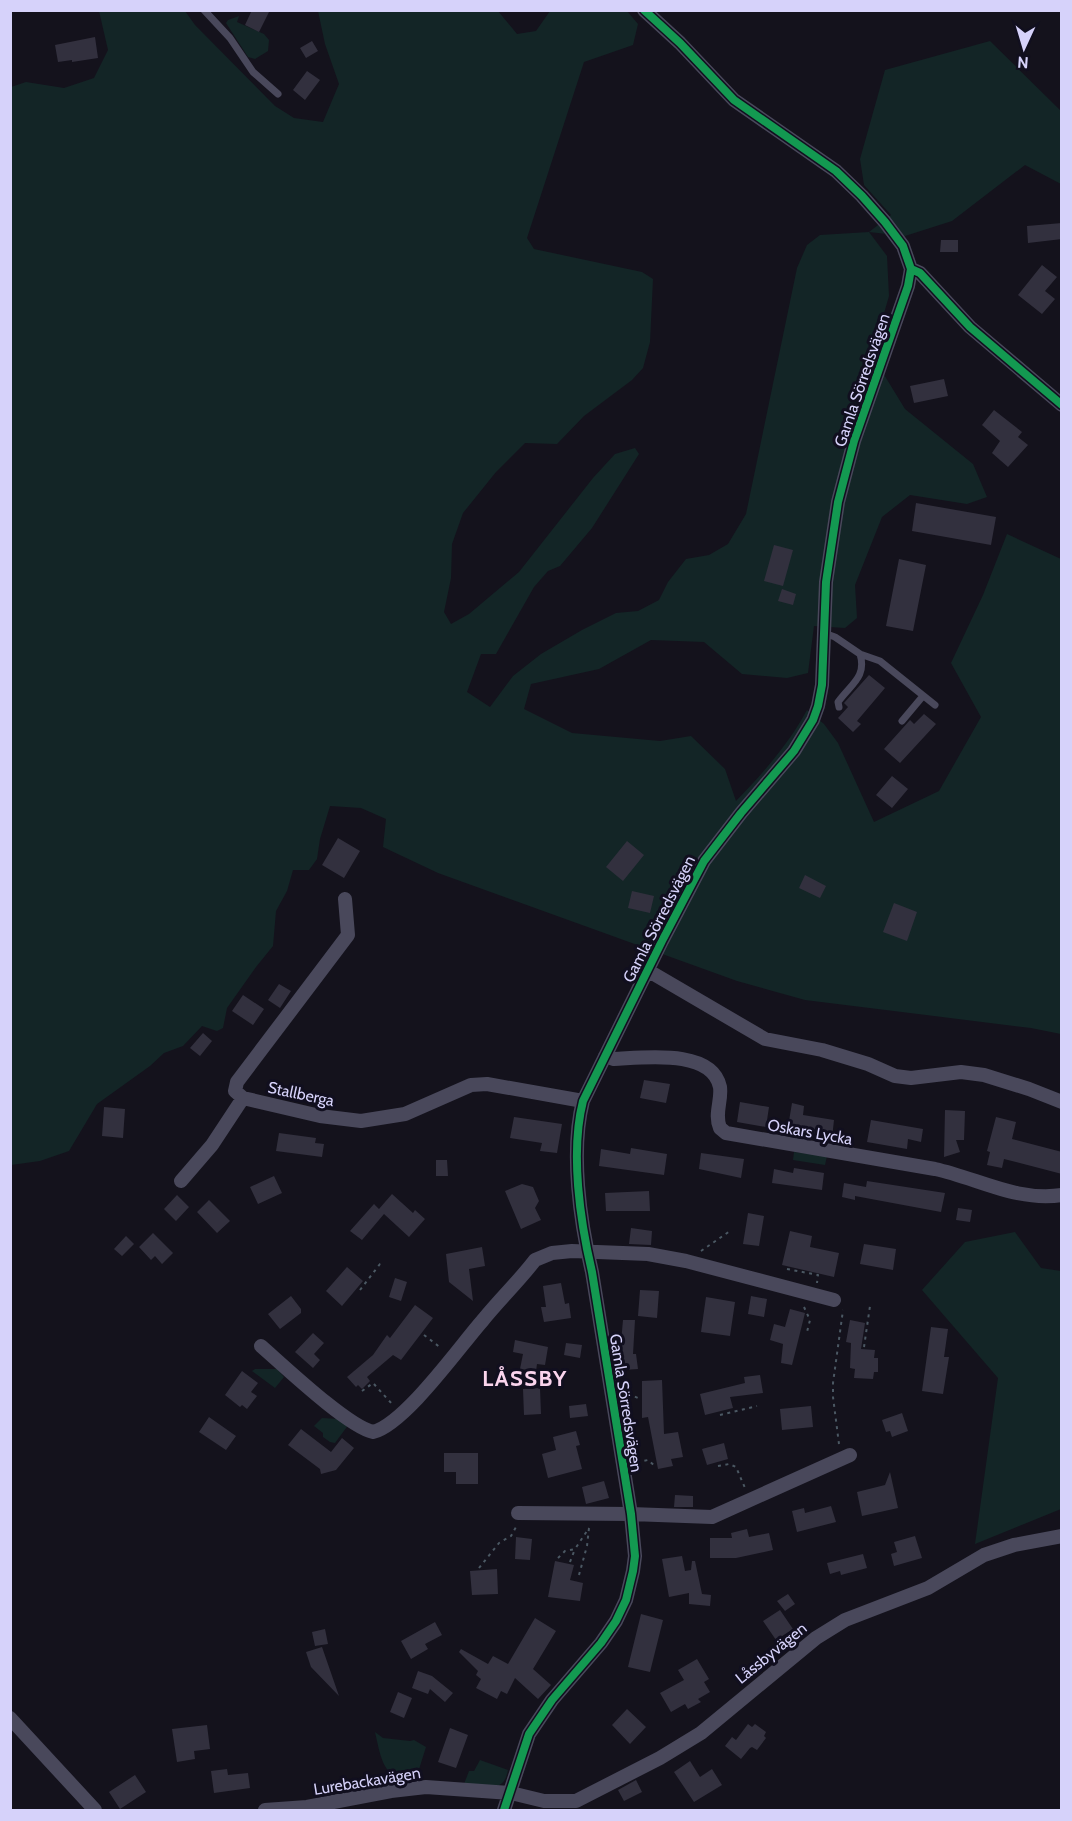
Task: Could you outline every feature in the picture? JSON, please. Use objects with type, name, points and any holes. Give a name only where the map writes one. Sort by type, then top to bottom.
[{"type":"street","points":[[644,10],[680,43],[734,100],[836,171],[862,196],[903,246],[912,269],[920,273],[970,327],[1062,405]]},
{"type":"street","name":"Gamla Sörredsvägen","points":[[504,1810],[529,1734],[552,1700],[601,1643],[616,1620],[626,1600],[634,1564],[631,1514],[587,1250],[577,1153],[578,1120],[583,1101],[647,970],[704,861],[794,751],[813,720],[822,685],[826,582],[838,502],[854,441],[912,269]]},
{"type":"street","name":"Stallberga","points":[[345,899],[348,935],[237,1082],[235,1090],[243,1098],[320,1116],[361,1121],[405,1114],[471,1085],[487,1084],[583,1101]]},
{"type":"street","points":[[647,970],[765,1040],[822,1050],[868,1064],[895,1076],[910,1078],[961,1072],[984,1075],[1062,1102]]},
{"type":"street","name":"Oskars Lycka","points":[[605,1056],[614,1059],[681,1059],[706,1067],[720,1086],[717,1117],[720,1128],[726,1133],[935,1169],[1008,1192],[1047,1197],[1062,1195]]},
{"type":"street","points":[[181,1181],[212,1145],[243,1098]]},
{"type":"street","points":[[261,1346],[358,1426],[376,1431],[401,1415],[535,1260],[552,1252],[587,1250],[648,1254],[839,1301]]},
{"type":"street","points":[[518,1513],[590,1521],[631,1514],[705,1519],[846,1456]]},
{"type":"street","name":"Låssbyvägen","points":[[511,1793],[544,1801],[576,1801],[660,1758],[701,1733],[816,1638],[845,1620],[918,1593],[984,1555],[1014,1545],[1062,1536]]},
{"type":"street","points":[[10,1718],[95,1810]]},
{"type":"street","name":"Lurebackavägen","points":[[265,1810],[307,1807],[391,1791],[426,1787],[511,1793]]},
{"type":"lane","points":[[204,10],[230,38],[253,72],[278,93]]},
{"type":"lane","points":[[825,633],[860,654],[880,661],[934,705]]},
{"type":"lane","points":[[838,707],[838,702],[862,673],[864,665],[860,654]]},
{"type":"lane","points":[[902,721],[923,696]]},
{"type":"path","points":[[686,1262],[730,1231]]},
{"type":"path","points":[[360,1290],[380,1264],[383,1264]]},
{"type":"path","points":[[799,1291],[798,1298],[810,1320],[807,1332]]},
{"type":"path","points":[[839,1301],[833,1390],[846,1456]]},
{"type":"path","points":[[864,1347],[870,1306]]},
{"type":"path","points":[[424,1335],[453,1357]]},
{"type":"path","points":[[363,1391],[373,1383],[401,1415]]},
{"type":"path","points":[[623,1384],[627,1393],[638,1398]]},
{"type":"path","points":[[720,1415],[757,1406]]},
{"type":"path","points":[[622,1464],[648,1460],[656,1467]]},
{"type":"path","points":[[718,1466],[729,1464],[736,1467],[749,1501]]},
{"type":"path","points":[[479,1568],[499,1544],[515,1531],[518,1513]]},
{"type":"path","points":[[570,1562],[574,1549],[590,1521]]},
{"type":"path","points":[[579,1575],[587,1546],[590,1521]]},
{"type":"path","points":[[558,1558],[565,1551],[574,1549]]},
{"type":"shaded area","points":[[99,11],[185,11],[195,25],[275,106],[294,118],[323,122],[339,84],[325,44],[318,11],[498,11],[517,34],[536,31],[550,11],[627,11],[638,24],[633,45],[584,62],[527,238],[534,249],[642,272],[653,279],[650,342],[643,368],[632,380],[584,416],[557,444],[525,443],[496,472],[463,513],[452,544],[451,578],[444,612],[451,624],[469,614],[519,572],[593,478],[615,454],[635,448],[639,454],[592,528],[560,566],[548,571],[534,587],[496,654],[481,654],[467,692],[490,707],[513,676],[541,654],[616,613],[638,611],[659,600],[668,582],[686,559],[709,555],[728,544],[746,514],[797,268],[807,245],[820,235],[869,232],[887,256],[889,296],[872,355],[905,409],[973,464],[987,497],[967,504],[910,495],[882,517],[855,585],[857,618],[845,628],[814,626],[808,673],[787,678],[742,674],[704,642],[651,640],[599,669],[531,684],[524,709],[572,733],[660,741],[691,736],[725,769],[736,801],[792,735],[807,710],[824,724],[838,743],[874,822],[939,791],[981,717],[951,663],[983,595],[1007,534],[1061,559],[1061,1034],[1031,1028],[805,1000],[737,981],[438,873],[383,847],[386,819],[361,808],[330,806],[320,839],[317,859],[309,870],[293,870],[287,891],[276,911],[273,946],[227,1008],[223,1028],[217,1031],[202,1026],[183,1046],[164,1053],[150,1066],[97,1104],[69,1151],[40,1161],[11,1165],[11,87],[26,82],[64,88],[94,78],[108,50]]},
{"type":"shaded area","points":[[239,16],[237,22],[264,34],[269,40],[268,51],[255,59],[248,57],[226,23]]},
{"type":"shaded area","points":[[990,41],[1061,111],[1061,184],[1025,165],[952,221],[905,236],[869,232],[891,215],[864,185],[860,159],[885,70]]},
{"type":"shaded area","points":[[794,1152],[827,1156],[825,1165],[793,1160]]},
{"type":"shaded area","points":[[1015,1232],[1041,1268],[1061,1271],[1061,1509],[975,1544],[998,1378],[922,1290],[965,1242]]},
{"type":"shaded area","points":[[277,1369],[284,1377],[275,1388],[252,1371]]},
{"type":"shaded area","points":[[322,1418],[339,1419],[349,1424],[335,1443],[323,1437],[323,1433],[314,1426]]},
{"type":"shaded area","points":[[375,1732],[383,1738],[414,1740],[426,1747],[415,1782],[404,1781],[390,1773],[382,1759]]},
{"type":"shaded area","points":[[480,1760],[508,1770],[506,1778],[500,1785],[464,1784],[469,1771],[474,1771]]},
{"type":"building","points":[[252,10],[270,10],[259,32],[245,25]]},
{"type":"building","points":[[95,37],[98,58],[58,62],[55,45]]},
{"type":"building","points":[[312,41],[318,51],[306,58],[300,48]]},
{"type":"building","points":[[307,71],[320,80],[305,100],[293,90]]},
{"type":"building","points":[[1062,223],[1062,239],[1028,243],[1027,226]]},
{"type":"building","points":[[941,240],[958,240],[958,252],[940,252]]},
{"type":"building","points":[[1042,265],[1057,277],[1045,291],[1055,299],[1042,314],[1018,295]]},
{"type":"building","points":[[944,379],[948,396],[914,403],[910,386]]},
{"type":"building","points":[[994,410],[1022,432],[1018,437],[1028,445],[1008,467],[992,453],[1000,441],[982,425]]},
{"type":"building","points":[[916,503],[996,517],[991,545],[912,531]]},
{"type":"building","points":[[774,545],[793,550],[783,586],[764,581]]},
{"type":"building","points":[[899,559],[926,565],[913,631],[886,626]]},
{"type":"building","points":[[782,589],[796,594],[793,605],[778,601]]},
{"type":"building","points":[[869,675],[885,688],[857,721],[861,724],[853,732],[838,718],[848,707],[844,703]]},
{"type":"building","points":[[924,714],[936,724],[900,763],[884,749],[910,720],[914,724]]},
{"type":"building","points":[[892,776],[908,789],[892,808],[876,795]]},
{"type":"building","points":[[338,838],[360,851],[344,878],[322,865]]},
{"type":"building","points":[[627,841],[644,855],[623,881],[606,867]]},
{"type":"building","points":[[805,875],[826,886],[820,898],[799,888]]},
{"type":"building","points":[[632,891],[654,896],[650,913],[628,908]]},
{"type":"building","points":[[894,903],[917,912],[907,941],[883,932]]},
{"type":"building","points":[[279,984],[291,991],[280,1008],[268,1000]]},
{"type":"building","points":[[243,995],[264,1009],[253,1025],[232,1011]]},
{"type":"building","points":[[203,1033],[212,1041],[200,1056],[190,1048]]},
{"type":"building","points":[[644,1080],[670,1084],[666,1103],[640,1098]]},
{"type":"building","points":[[740,1102],[769,1107],[766,1127],[737,1122]]},
{"type":"building","points":[[792,1103],[804,1106],[803,1115],[834,1120],[832,1138],[802,1133],[803,1129],[788,1127]]},
{"type":"building","points":[[104,1107],[125,1109],[123,1138],[102,1136]]},
{"type":"building","points":[[945,1110],[965,1111],[964,1140],[956,1140],[960,1152],[944,1157]]},
{"type":"building","points":[[514,1117],[562,1124],[557,1153],[540,1151],[542,1143],[510,1138]]},
{"type":"building","points":[[996,1117],[1016,1122],[1012,1139],[1062,1152],[1062,1174],[1004,1159],[1002,1168],[987,1165],[990,1152],[987,1151]]},
{"type":"building","points":[[871,1120],[923,1129],[921,1142],[908,1139],[907,1149],[867,1142]]},
{"type":"building","points":[[279,1133],[316,1138],[315,1143],[324,1144],[322,1157],[276,1151]]},
{"type":"building","points":[[631,1148],[667,1154],[664,1175],[599,1166],[601,1149],[630,1154]]},
{"type":"building","points":[[701,1153],[744,1159],[741,1178],[699,1169]]},
{"type":"building","points":[[436,1160],[447,1160],[448,1176],[436,1176]]},
{"type":"building","points":[[794,1168],[824,1173],[822,1190],[772,1183],[774,1169],[793,1173]]},
{"type":"building","points":[[274,1176],[282,1193],[258,1204],[250,1187]]},
{"type":"building","points":[[867,1181],[945,1193],[941,1212],[855,1196],[855,1200],[842,1197],[844,1183],[866,1187]]},
{"type":"building","points":[[522,1184],[533,1187],[539,1201],[535,1208],[541,1220],[521,1229],[505,1191]]},
{"type":"building","points":[[649,1191],[650,1211],[606,1211],[605,1193]]},
{"type":"building","points":[[392,1194],[413,1213],[415,1210],[425,1219],[409,1237],[384,1214],[362,1240],[350,1231],[374,1204],[379,1209]]},
{"type":"building","points":[[177,1195],[189,1207],[176,1221],[164,1209]]},
{"type":"building","points":[[209,1200],[230,1221],[217,1233],[197,1212]]},
{"type":"building","points":[[958,1208],[972,1210],[970,1222],[956,1220]]},
{"type":"building","points":[[748,1213],[764,1216],[759,1246],[743,1244]]},
{"type":"building","points":[[631,1228],[652,1231],[651,1245],[629,1244]]},
{"type":"building","points":[[790,1231],[812,1236],[810,1247],[839,1253],[834,1277],[782,1265]]},
{"type":"building","points":[[153,1233],[173,1253],[162,1264],[155,1256],[151,1260],[139,1247]]},
{"type":"building","points":[[126,1236],[134,1244],[122,1256],[114,1249]]},
{"type":"building","points":[[864,1244],[896,1249],[893,1270],[860,1264]]},
{"type":"building","points":[[482,1247],[485,1266],[469,1269],[473,1301],[449,1282],[446,1254]]},
{"type":"building","points":[[347,1267],[363,1281],[342,1306],[326,1291]]},
{"type":"building","points":[[395,1278],[407,1282],[401,1301],[389,1297]]},
{"type":"building","points":[[561,1283],[565,1304],[569,1303],[571,1318],[544,1322],[541,1307],[546,1307],[543,1286]]},
{"type":"building","points":[[640,1290],[659,1291],[657,1318],[638,1316]]},
{"type":"building","points":[[291,1296],[301,1309],[301,1313],[280,1329],[268,1314]]},
{"type":"building","points":[[751,1296],[767,1299],[764,1317],[748,1314]]},
{"type":"building","points":[[706,1297],[735,1302],[730,1336],[701,1332]]},
{"type":"building","points":[[415,1305],[433,1318],[401,1360],[393,1355],[367,1377],[370,1381],[362,1389],[358,1385],[356,1387],[347,1377],[373,1355],[387,1335],[390,1338]]},
{"type":"building","points":[[790,1309],[805,1313],[792,1365],[781,1363],[783,1344],[770,1340],[774,1324],[785,1327]]},
{"type":"building","points":[[623,1320],[635,1320],[633,1354],[636,1354],[638,1369],[623,1370],[620,1353]]},
{"type":"building","points":[[850,1320],[865,1323],[861,1349],[875,1350],[874,1358],[878,1358],[878,1372],[874,1372],[873,1379],[854,1378],[855,1369],[850,1368],[851,1343],[846,1342]]},
{"type":"building","points":[[931,1327],[948,1329],[944,1357],[949,1357],[943,1394],[922,1391]]},
{"type":"building","points":[[313,1333],[324,1343],[314,1354],[320,1360],[313,1368],[295,1352]]},
{"type":"building","points":[[515,1340],[548,1347],[545,1365],[537,1364],[536,1371],[520,1369],[523,1354],[513,1352]]},
{"type":"building","points":[[566,1343],[582,1345],[580,1358],[564,1355]]},
{"type":"building","points":[[242,1371],[258,1383],[251,1392],[257,1396],[247,1409],[242,1405],[240,1407],[225,1395]]},
{"type":"building","points":[[760,1375],[763,1393],[730,1397],[733,1408],[705,1415],[700,1394],[745,1383],[744,1377]]},
{"type":"building","points":[[662,1380],[664,1434],[678,1432],[683,1457],[671,1459],[673,1466],[658,1469],[648,1417],[642,1418],[642,1381]]},
{"type":"building","points":[[540,1388],[541,1414],[524,1415],[523,1389]]},
{"type":"building","points":[[586,1404],[588,1416],[570,1418],[569,1406]]},
{"type":"building","points":[[811,1406],[813,1427],[782,1430],[780,1409]]},
{"type":"building","points":[[902,1413],[908,1431],[892,1437],[890,1431],[886,1432],[882,1420]]},
{"type":"building","points":[[209,1417],[236,1436],[226,1450],[199,1432]]},
{"type":"building","points":[[301,1429],[331,1452],[342,1438],[354,1448],[336,1470],[321,1474],[320,1469],[288,1445]]},
{"type":"building","points":[[576,1431],[580,1445],[576,1446],[582,1469],[548,1478],[542,1454],[556,1450],[553,1437]]},
{"type":"building","points":[[724,1443],[728,1459],[707,1465],[702,1449]]},
{"type":"building","points":[[444,1453],[478,1453],[478,1484],[456,1484],[456,1472],[444,1472]]},
{"type":"building","points":[[890,1472],[898,1508],[862,1516],[857,1492],[885,1485]]},
{"type":"building","points":[[604,1481],[609,1498],[586,1504],[582,1487]]},
{"type":"building","points":[[675,1495],[693,1496],[693,1507],[674,1507]]},
{"type":"building","points":[[831,1506],[836,1522],[797,1532],[792,1511],[804,1508],[805,1513]]},
{"type":"building","points":[[747,1529],[749,1537],[769,1533],[773,1550],[736,1558],[710,1558],[710,1538],[732,1538],[731,1533]]},
{"type":"building","points":[[915,1536],[922,1558],[894,1566],[891,1554],[897,1552],[894,1542]]},
{"type":"building","points":[[516,1537],[532,1539],[530,1560],[515,1559]]},
{"type":"building","points":[[863,1554],[867,1568],[841,1575],[840,1571],[830,1574],[827,1563]]},
{"type":"building","points":[[682,1556],[685,1571],[691,1570],[692,1561],[695,1561],[702,1594],[711,1595],[710,1606],[689,1604],[689,1593],[669,1597],[662,1559]]},
{"type":"building","points":[[555,1561],[574,1565],[570,1580],[583,1583],[580,1601],[548,1597]]},
{"type":"building","points":[[497,1569],[498,1594],[472,1595],[470,1571]]},
{"type":"building","points":[[788,1594],[795,1604],[785,1611],[777,1601]]},
{"type":"building","points":[[780,1610],[793,1629],[776,1640],[763,1621]]},
{"type":"building","points":[[641,1614],[663,1620],[650,1672],[628,1667]]},
{"type":"building","points":[[535,1618],[556,1631],[533,1669],[551,1685],[538,1699],[515,1678],[507,1694],[501,1691],[497,1699],[476,1688],[481,1679],[476,1675],[478,1671],[459,1652],[461,1649],[488,1664],[493,1656],[508,1664]]},
{"type":"building","points":[[435,1622],[442,1635],[425,1644],[428,1649],[411,1659],[401,1641]]},
{"type":"building","points":[[325,1629],[328,1644],[315,1646],[312,1632]]},
{"type":"building","points":[[322,1647],[339,1696],[311,1667],[306,1652]]},
{"type":"building","points":[[697,1659],[709,1679],[704,1682],[710,1692],[698,1699],[701,1702],[688,1709],[685,1704],[671,1712],[660,1693],[684,1680],[678,1670]]},
{"type":"building","points":[[418,1671],[432,1676],[453,1693],[445,1702],[430,1689],[428,1694],[412,1688]]},
{"type":"building","points":[[398,1692],[412,1698],[404,1718],[390,1712]]},
{"type":"building","points":[[627,1709],[646,1727],[630,1744],[612,1725]]},
{"type":"building","points":[[748,1724],[752,1727],[755,1724],[766,1732],[764,1736],[766,1738],[757,1750],[750,1748],[741,1759],[725,1746],[732,1737],[736,1740]]},
{"type":"building","points":[[207,1725],[210,1749],[194,1751],[195,1759],[177,1762],[172,1729]]},
{"type":"building","points":[[450,1728],[468,1735],[456,1768],[438,1762]]},
{"type":"building","points":[[690,1761],[700,1777],[712,1769],[722,1785],[694,1802],[674,1772]]},
{"type":"building","points":[[227,1769],[228,1775],[248,1773],[250,1788],[214,1793],[211,1771]]},
{"type":"building","points":[[135,1775],[146,1792],[120,1809],[109,1792]]},
{"type":"building","points":[[636,1780],[642,1792],[624,1801],[618,1790]]},
{"type":"cycle path","points":[[504,1810],[529,1734],[552,1700],[601,1643],[616,1621],[626,1600],[635,1556],[631,1514],[580,1209],[577,1142],[583,1101],[704,861],[794,751],[813,720],[822,685],[826,582],[838,502],[854,441],[908,286],[911,269],[903,246],[862,196],[836,171],[734,100],[680,43],[644,10]]},
{"type":"cycle path","points":[[911,269],[920,273],[970,327],[1062,405]]},
{"type":"district","name":"LÅSSBY","points":[[525,1378]]}]
